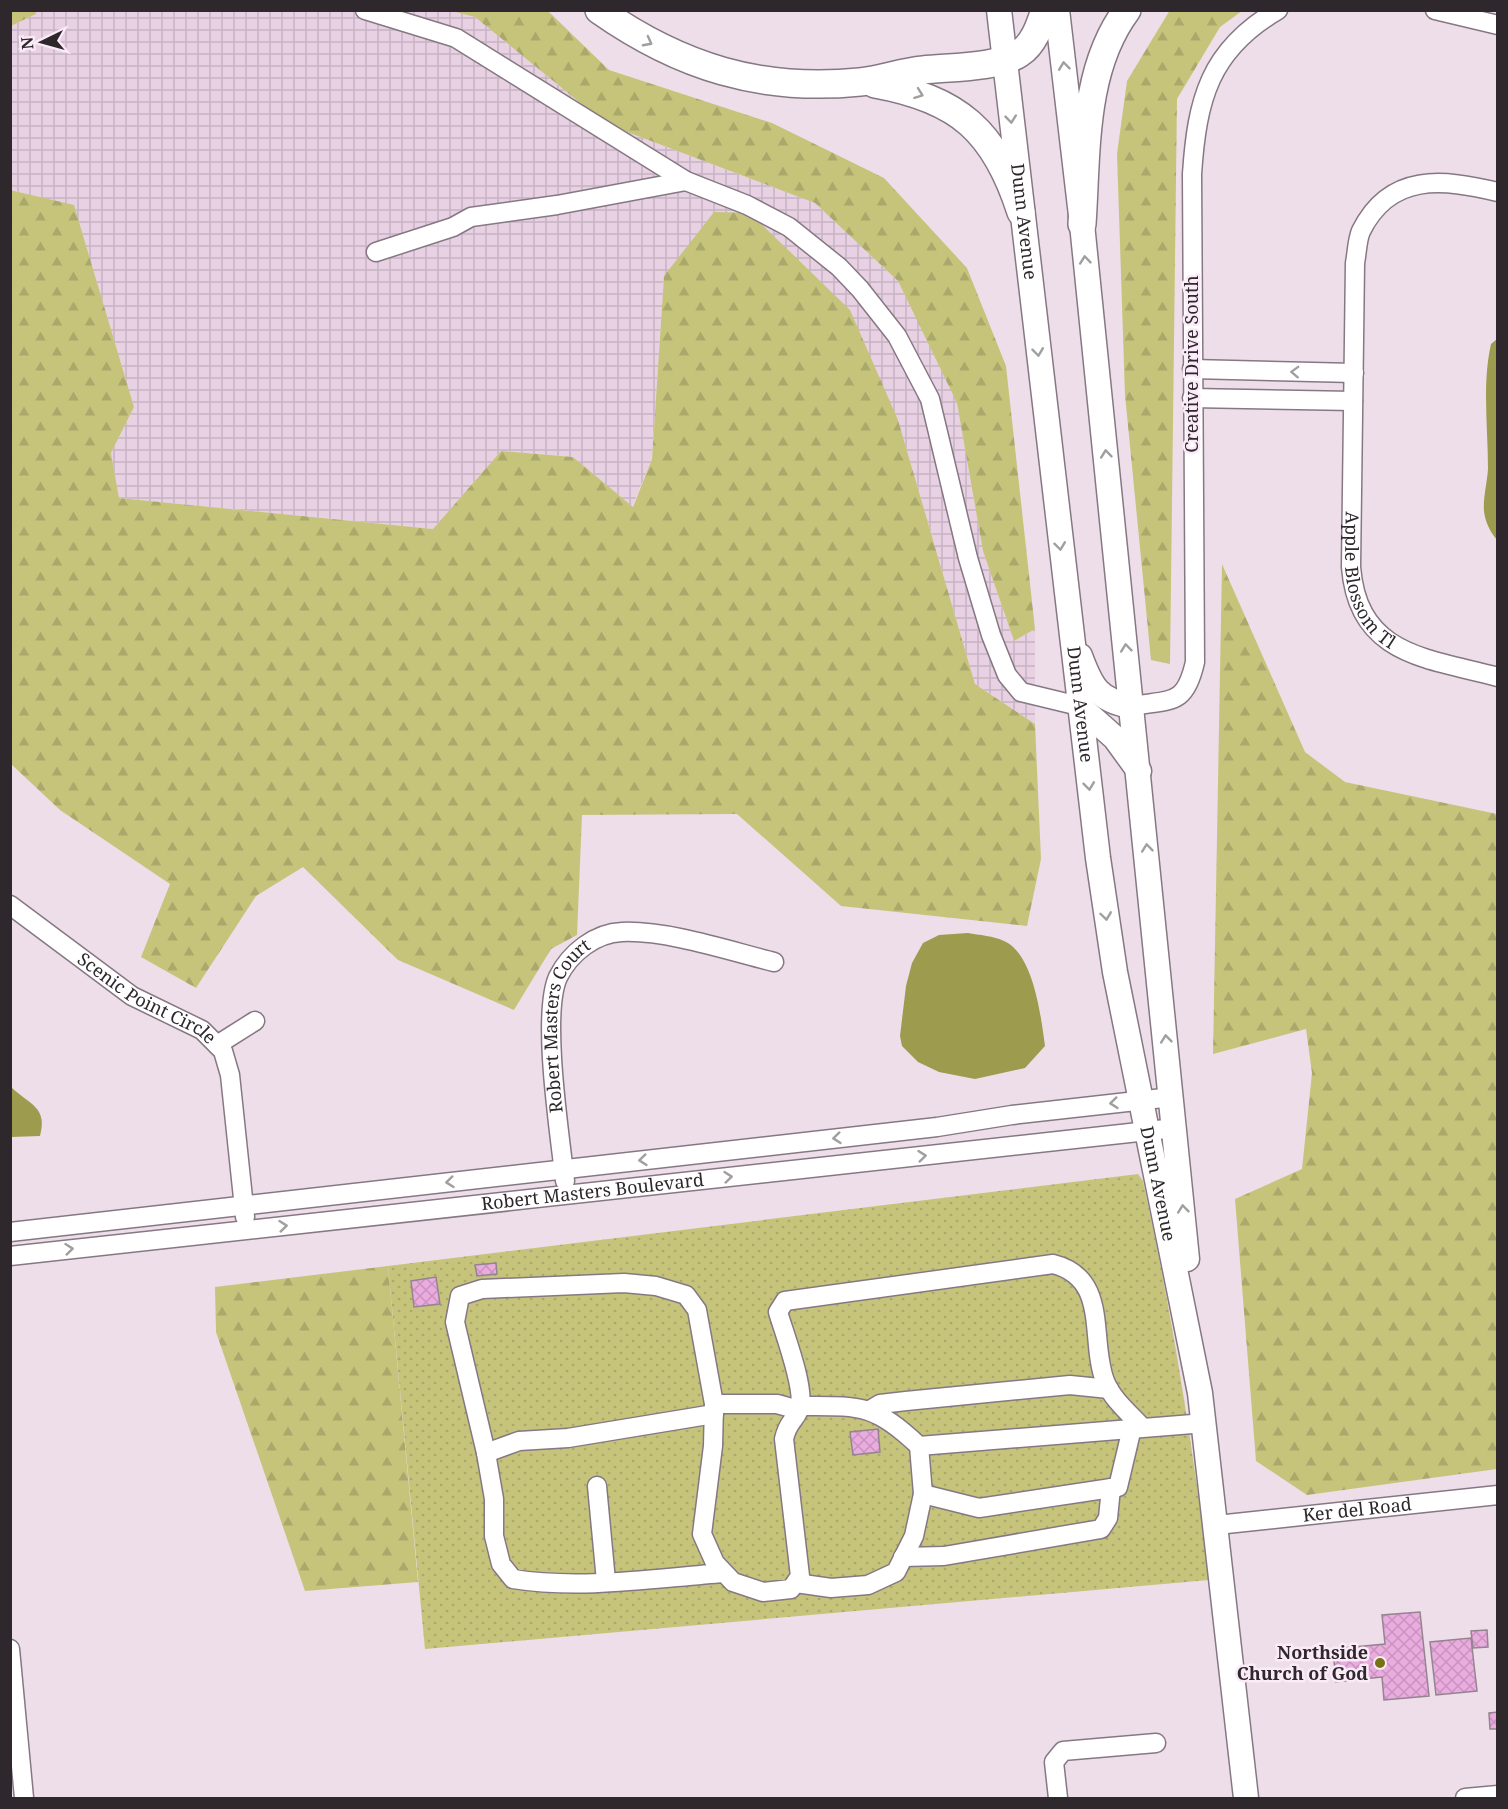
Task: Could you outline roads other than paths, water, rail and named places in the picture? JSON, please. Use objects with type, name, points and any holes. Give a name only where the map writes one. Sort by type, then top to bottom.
[{"type":"highway","points":[[599,10],[633,34],[674,56],[716,70],[774,82],[816,84],[862,82],[908,71],[1004,61],[1021,53],[1029,45],[1045,10]]},
{"type":"highway","points":[[1082,224],[1091,108],[1098,65],[1116,25],[1127,10]]},
{"type":"highway","points":[[862,82],[913,91],[938,101],[960,115],[997,153],[1010,178],[1021,213]]},
{"type":"main road","name":"Dunn Avenue","points":[[999,10],[1069,624],[1115,972],[1205,1423],[1246,1798]]},
{"type":"main road","name":"Dunn Avenue","points":[[1057,10],[1082,224],[1139,771],[1200,1393]]},
{"type":"main road","points":[[1069,624],[1087,676],[1100,694],[1114,703],[1132,706]]},
{"type":"main road","points":[[1079,706],[1114,738],[1139,771]]},
{"type":"street","points":[[365,10],[456,38],[686,181],[789,226],[839,267],[880,313],[912,360],[930,399],[968,558],[991,635],[1007,675],[1021,692],[1079,706]]},
{"type":"street","name":"Creative Drive South","points":[[1132,706],[1182,696],[1189,687],[1196,662],[1192,398],[1192,174],[1195,130],[1201,100],[1216,70],[1234,44],[1256,23],[1278,10]]},
{"type":"street","points":[[1435,10],[1497,25]]},
{"type":"street","points":[[376,252],[453,227],[471,217],[557,205],[686,181]]},
{"type":"street","name":"Apple Blossom Tl","points":[[1497,192],[1456,182],[1429,181],[1404,189],[1379,203],[1360,232],[1355,263],[1353,401],[1353,592],[1370,626],[1400,651],[1497,677]]},
{"type":"street","points":[[1192,369],[1354,373]]},
{"type":"street","points":[[1192,398],[1353,401]]},
{"type":"street","name":"Scenic Point Circle","points":[[10,905],[132,996],[202,1030],[223,1051],[230,1075],[246,1230]]},
{"type":"street","name":"Robert Masters Court","points":[[566,1194],[555,1092],[552,1013],[558,978],[572,955],[607,935],[646,933],[774,962]]},
{"type":"street","points":[[217,1045],[255,1021]]},
{"type":"street","name":"Robert Masters Boulevard","points":[[10,1232],[937,1127],[1012,1115],[1172,1097]]},
{"type":"street","name":"Robert Masters Boulevard","points":[[10,1256],[1175,1128]]},
{"type":"street","points":[[724,1573],[539,1584],[513,1580],[501,1564],[494,1536],[494,1499],[486,1453],[455,1322],[459,1296],[482,1288],[624,1283],[656,1286],[686,1295],[697,1310],[714,1409],[702,1534],[715,1563],[733,1582],[762,1592],[791,1589],[800,1576],[784,1439],[788,1423],[799,1408],[800,1394],[778,1312],[785,1301],[1053,1264],[1066,1268],[1074,1273],[1088,1293],[1096,1314],[1101,1361],[1109,1389],[1137,1428]]},
{"type":"street","points":[[870,1410],[880,1404],[1070,1385],[1109,1389]]},
{"type":"street","points":[[486,1453],[519,1441],[568,1438],[714,1409],[777,1404],[799,1408],[870,1410],[892,1421],[919,1446],[923,1494],[914,1536],[896,1572],[868,1585],[831,1588],[796,1583]]},
{"type":"street","points":[[919,1446],[1205,1423]]},
{"type":"street","points":[[923,1494],[979,1508],[1118,1487],[1137,1428]]},
{"type":"street","points":[[597,1486],[606,1581]]},
{"type":"street","points":[[903,1557],[944,1556],[1101,1529],[1107,1518],[1111,1488]]},
{"type":"street","name":"Ker del Road","points":[[1217,1525],[1497,1495]]},
{"type":"street","points":[[10,1649],[24,1798]]},
{"type":"street","points":[[1058,1798],[1054,1762],[1063,1751],[1156,1743]]},
{"type":"street","points":[[1465,1798],[1497,1795]]},
{"type":"place","name":"Northside Church of God","points":[[1380,1663]]}]
